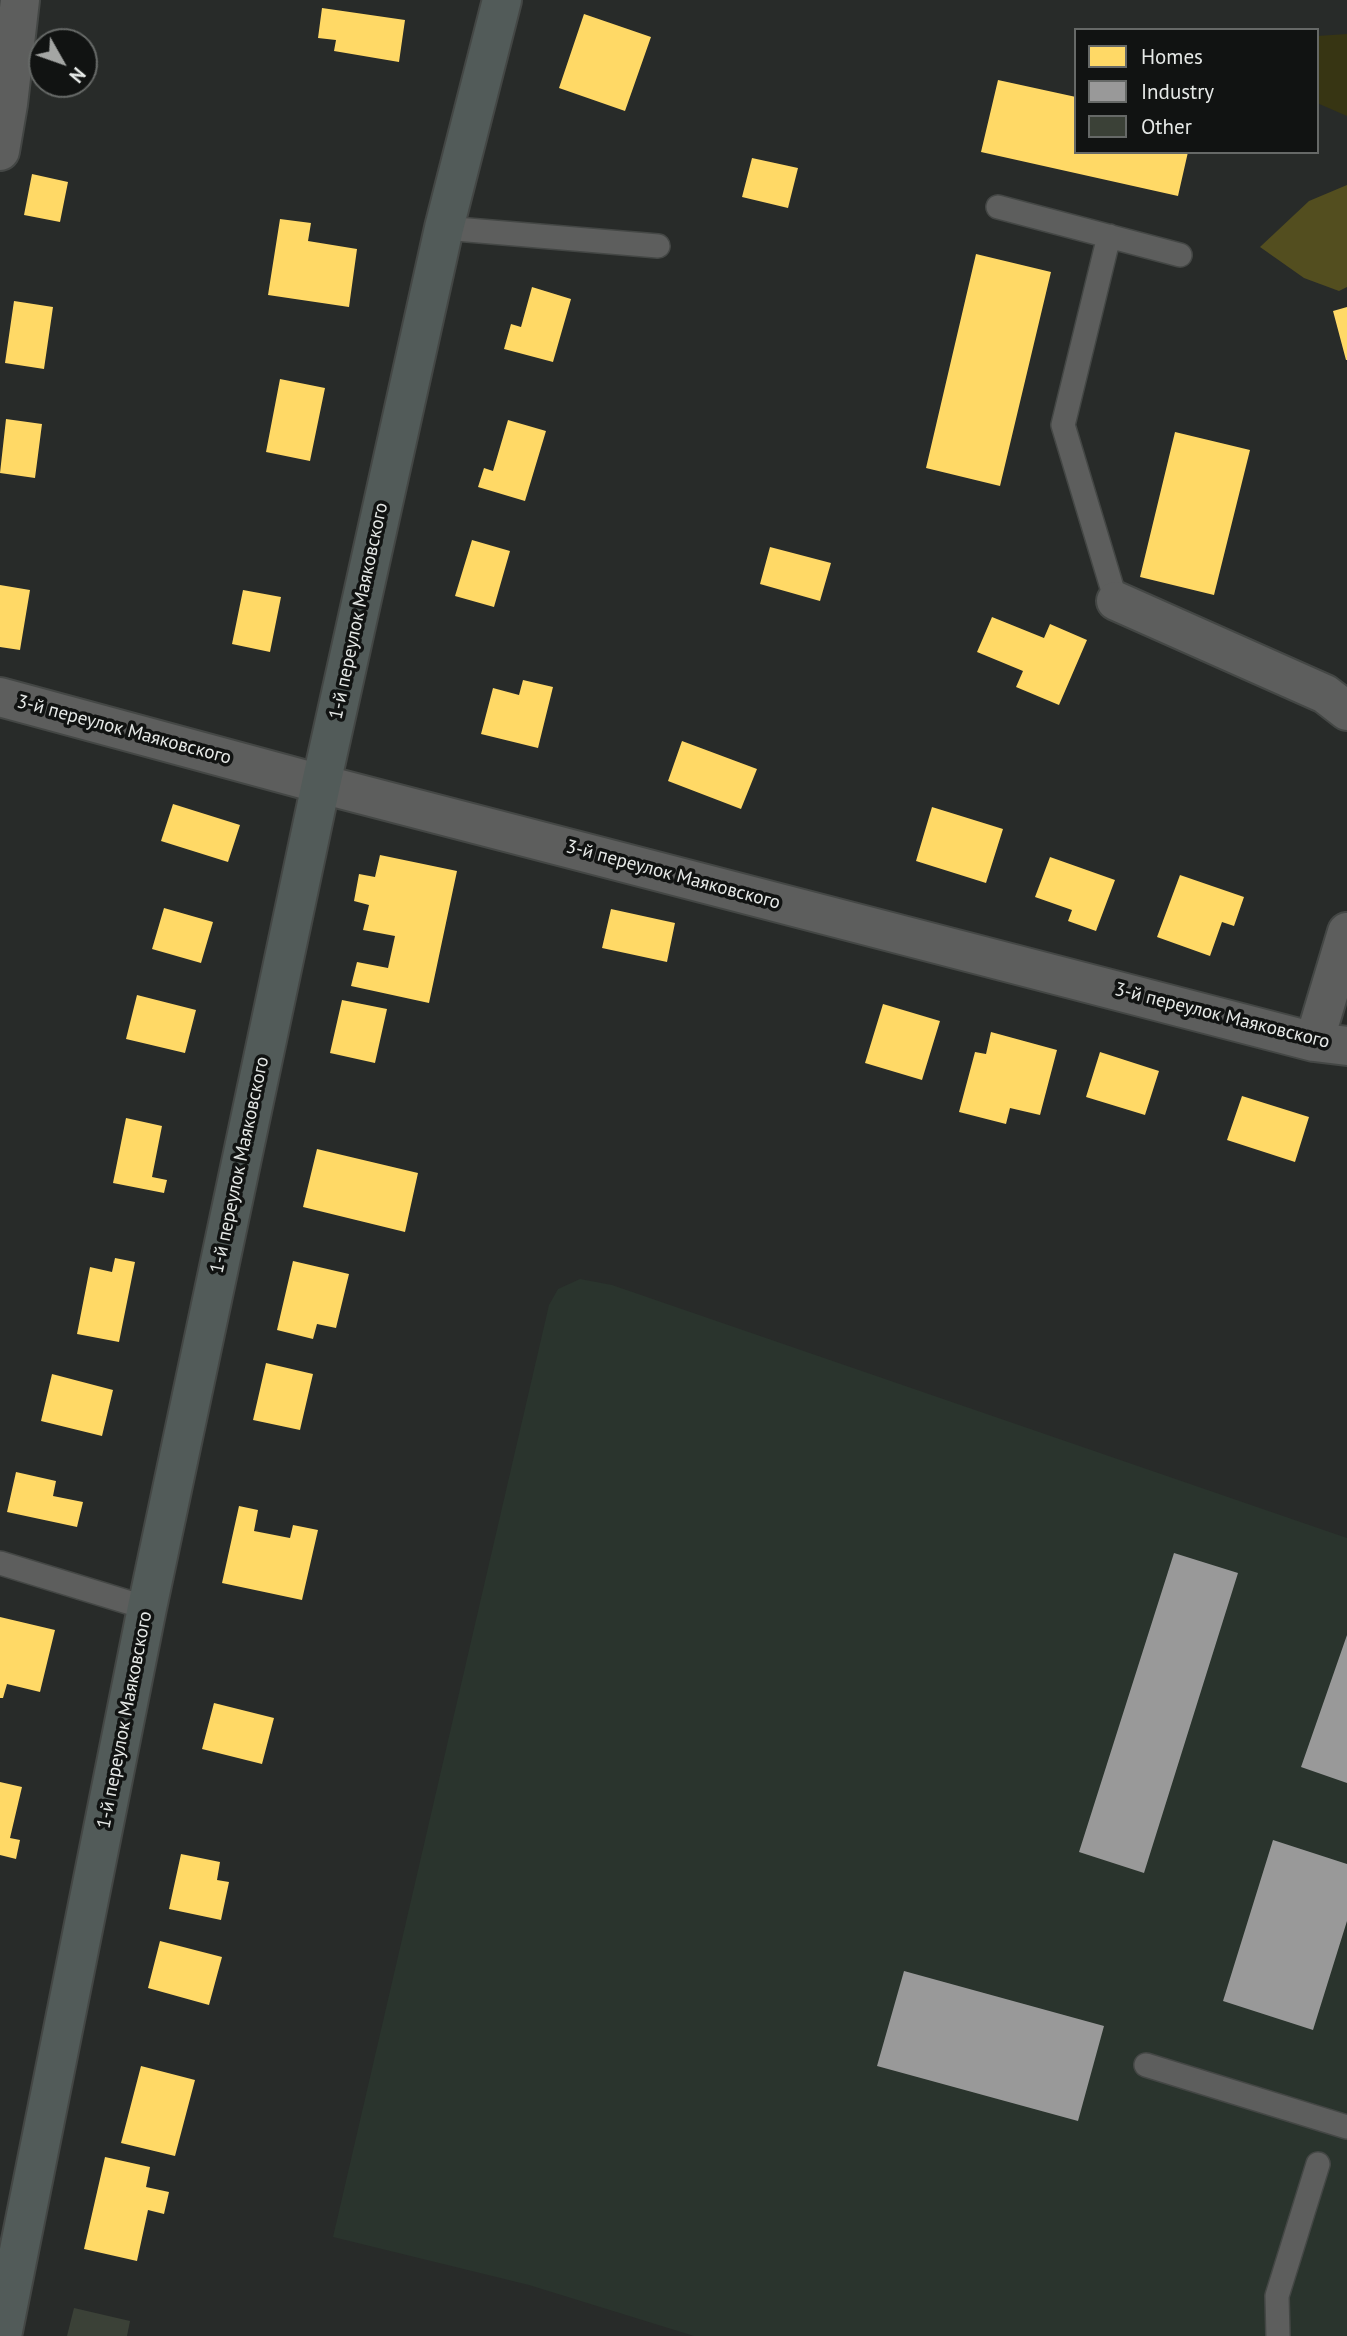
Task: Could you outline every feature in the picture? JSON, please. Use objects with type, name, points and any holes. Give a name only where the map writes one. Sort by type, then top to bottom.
[{"type":"street","points":[[0,151],[20,0]]},
{"type":"street","name":"1-й переулок Маяковского","points":[[2,2336],[147,1608],[321,784],[444,228],[502,0]]},
{"type":"street","points":[[1115,601],[1325,695],[1347,711]]},
{"type":"street","name":"3-й переулок Маяковского","points":[[0,696],[321,784],[1331,1044]]},
{"type":"street","points":[[1331,1044],[1347,932]]},
{"type":"lane","points":[[998,207],[1180,255]]},
{"type":"lane","points":[[444,228],[658,246]]},
{"type":"lane","points":[[1108,236],[1063,425],[1115,601]]},
{"type":"lane","points":[[0,1563],[147,1608]]},
{"type":"lane","points":[[1146,2065],[1347,2127]]},
{"type":"lane","points":[[1278,2336],[1277,2295],[1318,2164]]},
{"type":"shaded area","points":[[1347,34],[1347,116],[1319,104],[1319,36]]},
{"type":"shaded area","points":[[1347,185],[1347,287],[1339,291],[1304,278],[1260,247],[1309,201]]},
{"type":"shaded area","points":[[580,1279],[612,1285],[1347,1538],[1347,2336],[694,2336],[529,2285],[333,2237],[549,1305],[558,1289]]},
{"type":"building: Homes","points":[[322,8],[405,20],[399,62],[334,51],[336,40],[318,38]]},
{"type":"building: Homes","points":[[584,14],[651,37],[625,111],[559,88]]},
{"type":"building: Homes","points":[[998,80],[1074,97],[1074,154],[1188,154],[1178,196],[981,152]]},
{"type":"building: Homes","points":[[752,158],[798,168],[788,208],[742,197]]},
{"type":"building: Homes","points":[[32,174],[68,182],[60,222],[24,215]]},
{"type":"building: Homes","points":[[280,219],[311,223],[308,241],[357,249],[349,307],[268,295]]},
{"type":"building: Homes","points":[[976,254],[1051,272],[1000,486],[926,468]]},
{"type":"building: Homes","points":[[532,287],[571,299],[553,362],[504,349],[511,324],[521,327]]},
{"type":"building: Homes","points":[[14,301],[53,307],[44,369],[5,363]]},
{"type":"building: Homes","points":[[1347,307],[1347,360],[1346,360],[1333,311]]},
{"type":"building: Homes","points":[[280,379],[325,388],[310,461],[266,452]]},
{"type":"building: Homes","points":[[6,419],[42,424],[35,478],[0,473]]},
{"type":"building: Homes","points":[[508,420],[546,431],[525,501],[478,487],[484,468],[493,471]]},
{"type":"building: Homes","points":[[1175,432],[1250,450],[1214,595],[1140,577]]},
{"type":"building: Homes","points":[[472,540],[510,551],[494,607],[455,596]]},
{"type":"building: Homes","points":[[770,547],[831,563],[820,601],[760,584]]},
{"type":"building: Homes","points":[[0,585],[30,590],[20,650],[0,647]]},
{"type":"building: Homes","points":[[243,590],[281,597],[270,652],[232,644]]},
{"type":"building: Homes","points":[[992,617],[1044,638],[1050,624],[1087,640],[1059,705],[1016,687],[1023,671],[977,652]]},
{"type":"building: Homes","points":[[523,680],[553,687],[538,748],[481,734],[493,688],[519,695]]},
{"type":"building: Homes","points":[[682,741],[757,769],[741,809],[668,781]]},
{"type":"building: Homes","points":[[173,804],[240,825],[228,862],[161,841]]},
{"type":"building: Homes","points":[[932,807],[1003,829],[986,883],[916,861]]},
{"type":"building: Homes","points":[[380,855],[457,871],[429,1003],[351,986],[357,962],[388,968],[395,936],[363,930],[369,905],[354,901],[359,874],[375,877]]},
{"type":"building: Homes","points":[[1050,857],[1115,880],[1096,931],[1068,921],[1072,910],[1035,897]]},
{"type":"building: Homes","points":[[1180,875],[1244,897],[1234,926],[1222,922],[1210,956],[1157,937]]},
{"type":"building: Homes","points":[[164,908],[213,922],[201,963],[152,949]]},
{"type":"building: Homes","points":[[611,909],[675,923],[667,962],[602,948]]},
{"type":"building: Homes","points":[[137,995],[196,1010],[185,1053],[126,1039]]},
{"type":"building: Homes","points":[[342,1000],[387,1009],[375,1063],[330,1053]]},
{"type":"building: Homes","points":[[883,1004],[940,1021],[922,1080],[865,1063]]},
{"type":"building: Homes","points":[[991,1032],[1057,1050],[1040,1115],[1010,1108],[1006,1124],[959,1112],[975,1052],[986,1054]]},
{"type":"building: Homes","points":[[1100,1052],[1159,1071],[1145,1115],[1086,1097]]},
{"type":"building: Homes","points":[[1242,1096],[1309,1117],[1295,1162],[1227,1140]]},
{"type":"building: Homes","points":[[126,1118],[162,1126],[152,1177],[167,1180],[164,1193],[113,1183]]},
{"type":"building: Homes","points":[[317,1149],[418,1173],[405,1232],[303,1207]]},
{"type":"building: Homes","points":[[115,1258],[135,1262],[119,1342],[77,1334],[90,1267],[112,1272]]},
{"type":"building: Homes","points":[[293,1261],[349,1274],[336,1328],[317,1324],[313,1339],[277,1330]]},
{"type":"building: Homes","points":[[266,1363],[313,1374],[300,1430],[253,1420]]},
{"type":"building: Homes","points":[[52,1374],[113,1390],[102,1436],[41,1421]]},
{"type":"building: Homes","points":[[16,1472],[56,1481],[53,1496],[83,1502],[77,1527],[7,1512]]},
{"type":"building: Homes","points":[[239,1506],[258,1510],[254,1531],[290,1538],[293,1525],[318,1530],[302,1600],[222,1583]]},
{"type":"building: Homes","points":[[0,1617],[55,1630],[40,1692],[7,1684],[3,1698],[0,1698]]},
{"type":"building: Homes","points":[[214,1703],[274,1718],[262,1764],[202,1749]]},
{"type":"building: Homes","points":[[0,1782],[22,1787],[10,1838],[20,1840],[16,1859],[0,1855]]},
{"type":"building: Homes","points":[[181,1854],[220,1862],[217,1880],[229,1882],[221,1920],[169,1909]]},
{"type":"building: Homes","points":[[160,1941],[222,1957],[209,2005],[148,1988]]},
{"type":"building: Homes","points":[[141,2066],[195,2080],[175,2156],[121,2143]]},
{"type":"building: Homes","points":[[105,2157],[150,2167],[146,2187],[169,2192],[164,2214],[148,2210],[137,2261],[84,2249]]},
{"type":"building: Industry","points":[[1174,1553],[1238,1573],[1144,1873],[1079,1852]]},
{"type":"building: Industry","points":[[1347,1635],[1347,1783],[1301,1767]]},
{"type":"building: Industry","points":[[1273,1840],[1347,1864],[1347,1921],[1313,2030],[1223,2001]]},
{"type":"building: Industry","points":[[904,1971],[1104,2026],[1078,2121],[877,2066]]},
{"type":"building: Other","points":[[74,2308],[130,2321],[127,2336],[67,2336]]}]
